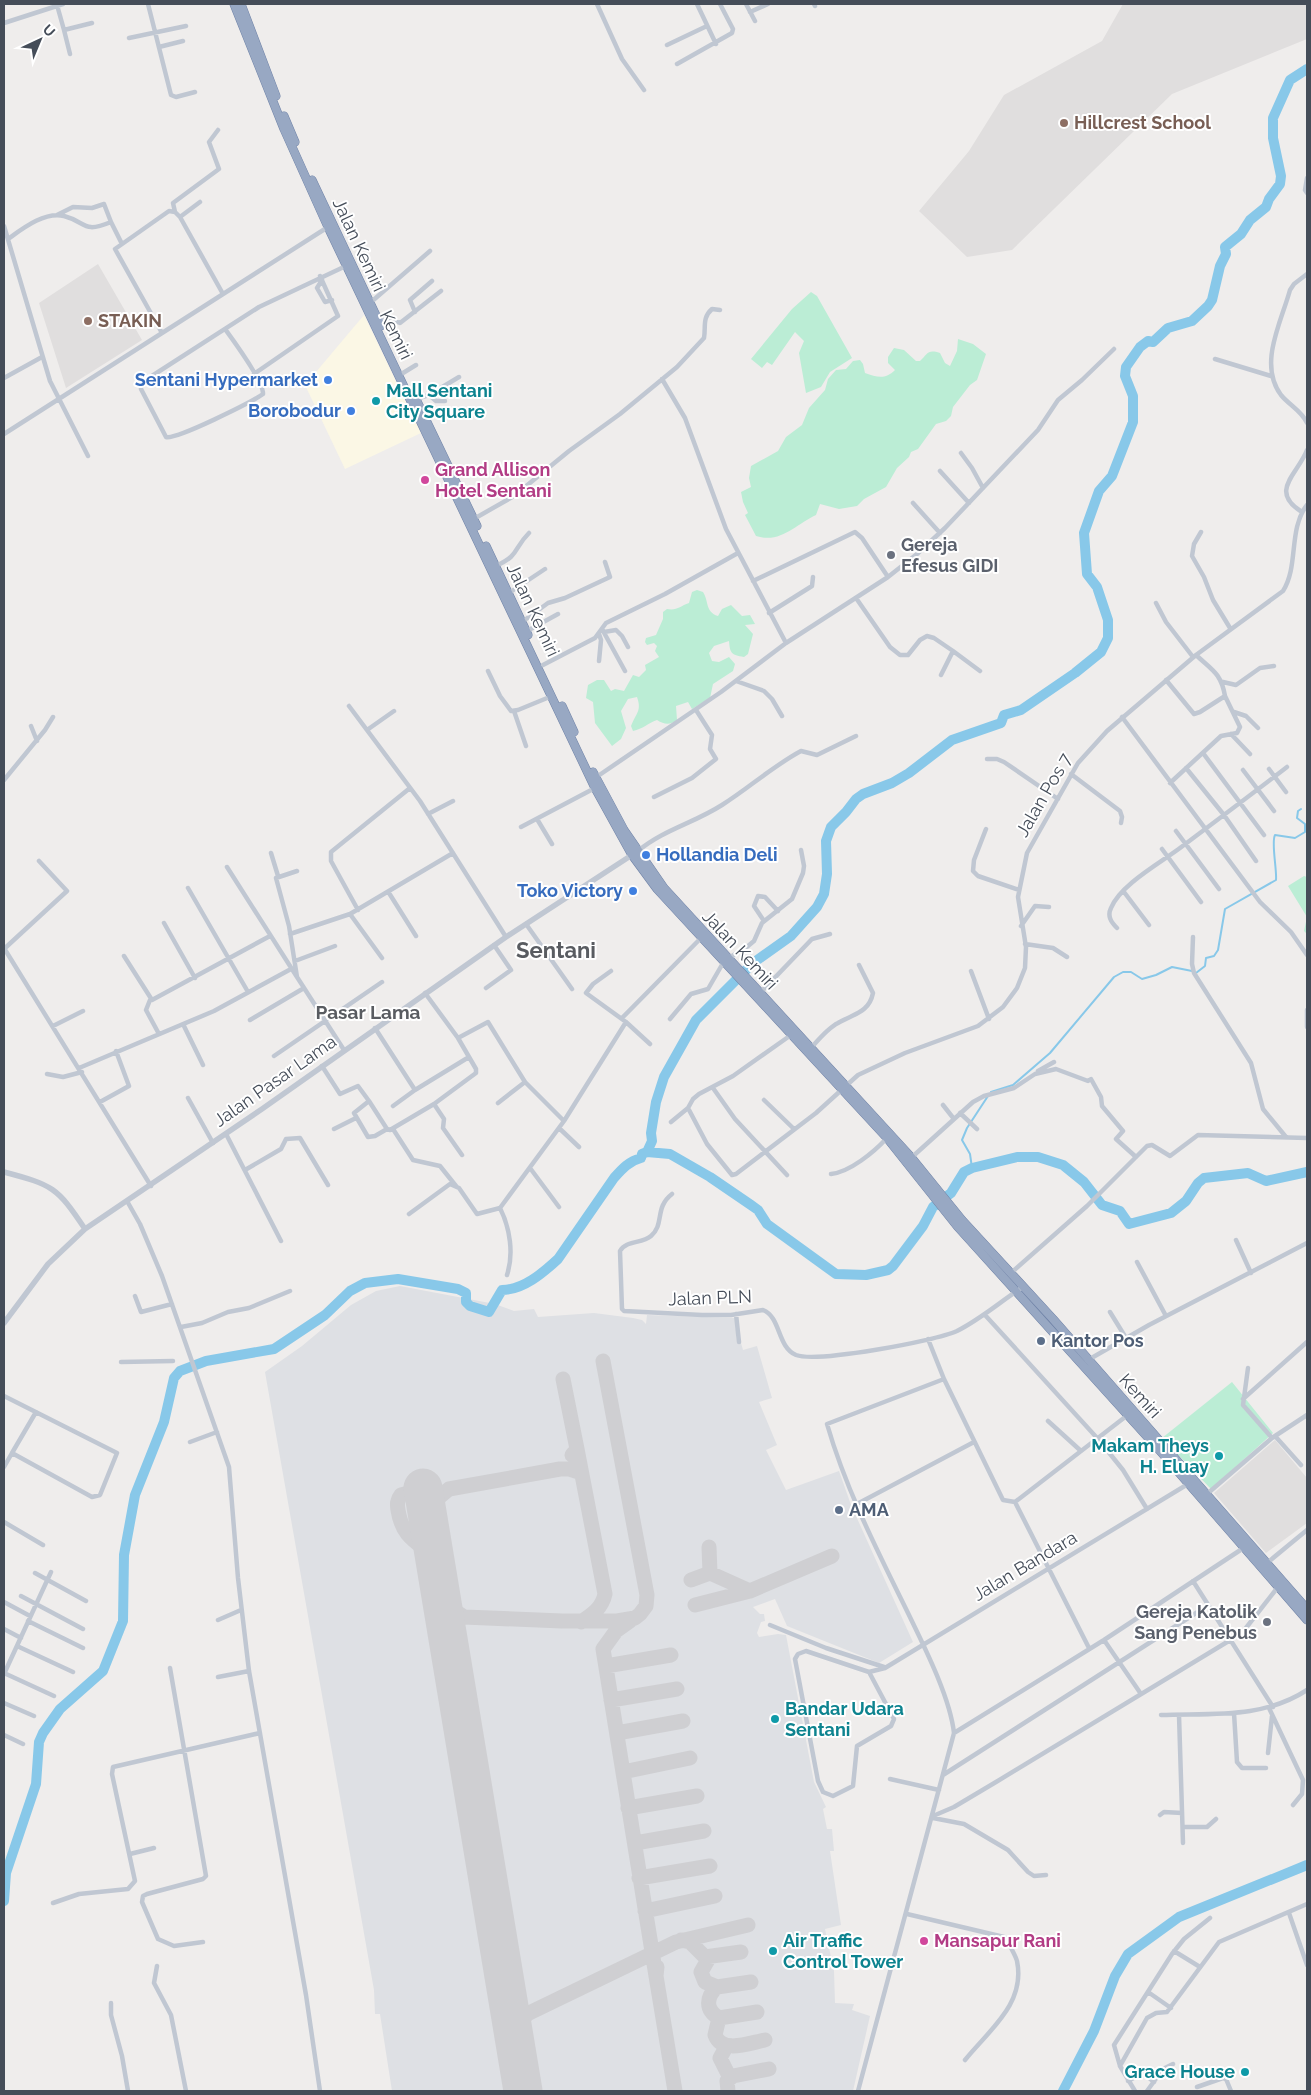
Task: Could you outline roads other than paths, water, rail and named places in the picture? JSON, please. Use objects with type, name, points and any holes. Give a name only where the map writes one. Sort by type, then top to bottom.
[{"type":"highway","name":"Kemiri","points":[[234,4],[284,130],[328,227],[349,265],[519,620]]},
{"type":"highway","name":"Jalan Kemiri","points":[[241,4],[289,128],[349,265],[370,303],[416,399],[471,521],[509,593],[552,696],[634,854],[727,962],[811,1048],[908,1160]]},
{"type":"highway","name":"Jalan Kemiri","points":[[519,620],[527,632],[543,666],[594,779],[595,788],[634,854],[657,889],[701,938],[727,962]]},
{"type":"highway","name":"Jalan Kemiri","points":[[758,995],[791,1035],[844,1087],[924,1179]]},
{"type":"highway","name":"Kemiri","points":[[924,1179],[959,1223],[1020,1289],[1281,1584],[1296,1602],[1307,1620]]},
{"type":"highway","name":"Kemiri","points":[[959,1223],[1011,1274],[1020,1289]]},
{"type":"highway","name":"Kemiri","points":[[1191,1482],[1207,1494],[1247,1546],[1267,1562],[1281,1584]]},
{"type":"highway","name":"Kemiri","points":[[1296,1602],[1307,1609]]},
{"type":"street","points":[[148,4],[173,97],[195,92]]},
{"type":"street","points":[[597,4],[622,59],[644,90]]},
{"type":"street","points":[[696,4],[716,44]]},
{"type":"street","points":[[677,64],[716,44],[733,30],[720,4]]},
{"type":"street","points":[[746,4],[755,21]]},
{"type":"street","points":[[750,12],[768,4]]},
{"type":"street","points":[[4,23],[60,5],[70,54]]},
{"type":"street","points":[[64,30],[92,23]]},
{"type":"street","points":[[129,38],[186,26]]},
{"type":"street","points":[[667,45],[707,26]]},
{"type":"street","points":[[159,47],[183,42]]},
{"type":"street","points":[[218,130],[209,142],[219,169],[173,203],[175,212],[180,217],[223,294]]},
{"type":"street","points":[[1307,178],[1305,190],[1307,193]]},
{"type":"street","points":[[180,217],[200,202]]},
{"type":"street","points":[[8,239],[27,225],[73,207],[92,208],[104,204],[122,244]]},
{"type":"street","points":[[162,333],[115,249],[169,211],[175,212]]},
{"type":"street","points":[[56,215],[64,216],[85,227],[92,228],[111,222]]},
{"type":"street","points":[[4,226],[42,357],[59,399],[88,456]]},
{"type":"street","points":[[4,434],[328,227]]},
{"type":"street","points":[[370,303],[430,251]]},
{"type":"street","points":[[225,329],[263,389],[261,396],[169,438],[164,434],[141,389],[141,383],[259,307],[349,265]]},
{"type":"street","points":[[1307,274],[1294,284],[1290,290],[1272,352],[1271,376],[1282,396],[1299,412],[1307,423]]},
{"type":"street","points":[[254,374],[335,320],[338,312],[321,278]]},
{"type":"street","points":[[321,278],[317,288],[325,302],[332,300]]},
{"type":"street","points":[[415,312],[410,300],[432,281]]},
{"type":"street","points":[[378,320],[386,318],[400,323],[441,290]]},
{"type":"street","points":[[471,521],[514,496],[662,380],[703,340],[704,318],[707,314],[712,309],[720,310]]},
{"type":"street","points":[[594,779],[696,710],[786,643],[888,577],[940,533],[1038,430],[1058,400],[1114,349]]},
{"type":"street","points":[[4,378],[42,357]]},
{"type":"street","points":[[1215,359],[1271,376]]},
{"type":"street","points":[[403,373],[416,365]]},
{"type":"street","points":[[416,399],[429,396],[459,377]]},
{"type":"street","points":[[662,380],[685,418],[712,496],[738,553],[786,643]]},
{"type":"street","points":[[429,396],[436,401],[446,401]]},
{"type":"street","points":[[1302,512],[1295,508],[1286,496],[1286,486],[1307,450]]},
{"type":"street","points":[[961,453],[983,488]]},
{"type":"street","points":[[940,471],[969,503]]},
{"type":"street","points":[[914,503],[940,533]]},
{"type":"street","name":"Jalan Pos 7","points":[[688,1108],[706,1144],[732,1175],[736,1174],[844,1087],[876,1066],[968,1030],[989,1018],[1010,999],[1021,981],[1026,958],[1021,926],[1019,890],[1030,844],[1071,774],[1085,753],[1122,717],[1230,628],[1276,598],[1286,586],[1302,512],[1307,505]]},
{"type":"street","points":[[753,581],[855,532],[860,534],[888,577]]},
{"type":"street","points":[[1200,532],[1194,544],[1192,556],[1204,577],[1213,600],[1230,628]]},
{"type":"street","points":[[496,566],[515,555],[529,533]]},
{"type":"street","points":[[599,661],[602,632],[606,623],[658,598],[738,553]]},
{"type":"street","points":[[519,620],[548,602],[565,598],[610,577],[605,562]]},
{"type":"street","points":[[509,593],[545,569]]},
{"type":"street","points":[[769,612],[812,586],[813,577]]},
{"type":"street","points":[[856,598],[890,647],[900,655],[908,655],[920,640],[927,636],[934,638],[980,670]]},
{"type":"street","points":[[1156,603],[1166,622],[1194,656],[1210,666],[1223,682],[1225,696],[1239,722],[1240,730],[1237,733],[1221,736],[1170,783]]},
{"type":"street","points":[[527,632],[558,614]]},
{"type":"street","points":[[543,666],[602,632],[616,630],[628,647]]},
{"type":"street","points":[[602,632],[625,671]]},
{"type":"street","points":[[941,675],[953,652]]},
{"type":"street","points":[[1223,682],[1236,685],[1260,668],[1274,666]]},
{"type":"street","points":[[488,671],[506,706],[514,711],[526,746]]},
{"type":"street","points":[[1166,680],[1194,714],[1225,696]]},
{"type":"street","points":[[736,681],[764,691],[772,699],[782,716]]},
{"type":"street","points":[[514,711],[552,696]]},
{"type":"street","points":[[349,706],[428,814],[506,937]]},
{"type":"street","points":[[654,797],[692,778],[716,759],[710,749],[712,735],[696,710]]},
{"type":"street","points":[[367,730],[394,711]]},
{"type":"street","points":[[1234,712],[1246,716],[1258,728]]},
{"type":"street","points":[[4,780],[37,741],[53,717]]},
{"type":"street","points":[[1122,717],[1256,898],[1291,932],[1307,955]]},
{"type":"street","points":[[31,726],[37,741]]},
{"type":"street","points":[[1231,734],[1250,754]]},
{"type":"street","points":[[634,854],[664,832],[679,829],[720,806],[801,750],[817,756],[856,736]]},
{"type":"street","points":[[1203,753],[1264,835]]},
{"type":"street","points":[[987,759],[997,758],[1058,799]]},
{"type":"street","points":[[1117,928],[1110,918],[1111,906],[1124,892],[1287,767]]},
{"type":"street","points":[[1186,768],[1224,815],[1256,861]]},
{"type":"street","points":[[1269,769],[1286,792]]},
{"type":"street","points":[[1243,770],[1274,811]]},
{"type":"street","points":[[1071,774],[1120,811],[1121,823]]},
{"type":"street","points":[[358,910],[334,868],[330,852],[410,788]]},
{"type":"street","points":[[522,828],[595,788]]},
{"type":"street","points":[[428,814],[453,801]]},
{"type":"street","points":[[537,819],[552,844]]},
{"type":"street","points":[[986,829],[974,860],[973,871],[978,876],[1019,890]]},
{"type":"street","points":[[1176,831],[1219,889]]},
{"type":"street","points":[[1162,849],[1201,902]]},
{"type":"street","points":[[670,1019],[691,994],[708,989],[727,962],[754,941],[764,921],[792,899],[804,866],[801,850]]},
{"type":"street","points":[[271,853],[278,876],[276,878],[290,934],[297,977]]},
{"type":"street","points":[[290,934],[350,914],[389,893],[453,853]]},
{"type":"street","name":"Jalan Pasar Lama","points":[[4,1323],[48,1264],[85,1229],[226,1134],[494,945],[634,854]]},
{"type":"street","points":[[39,861],[64,886],[66,893],[4,948],[151,1186]]},
{"type":"street","points":[[228,867],[344,1050]]},
{"type":"street","points":[[278,876],[296,871]]},
{"type":"street","points":[[188,888],[248,992]]},
{"type":"street","points":[[1124,892],[1149,925]]},
{"type":"street","points":[[389,893],[416,936]]},
{"type":"street","points":[[764,921],[754,906],[758,896],[765,897],[778,911]]},
{"type":"street","points":[[1021,926],[1035,906],[1049,907]]},
{"type":"street","points":[[350,914],[382,958]]},
{"type":"street","points":[[164,923],[195,978]]},
{"type":"street","points":[[526,924],[572,989]]},
{"type":"street","points":[[758,995],[812,939],[830,934]]},
{"type":"street","points":[[159,1034],[146,1010],[150,1000],[195,978],[270,936]]},
{"type":"street","points":[[1193,937],[1192,964],[1194,973],[1251,1063],[1263,1108],[1286,1137]]},
{"type":"street","points":[[393,1129],[413,1160],[440,1166],[450,1176],[477,1214],[500,1208],[564,1121],[624,1020],[701,938]]},
{"type":"street","points":[[1025,944],[1053,948],[1066,957]]},
{"type":"street","points":[[486,988],[511,970],[494,945]]},
{"type":"street","points":[[295,961],[336,946]]},
{"type":"street","points":[[124,956],[150,1000]]},
{"type":"street","points":[[811,1048],[837,1023],[854,1016],[868,1006],[873,993],[859,965]]},
{"type":"street","points":[[46,1074],[63,1077],[80,1070],[116,1052],[183,1024],[291,969]]},
{"type":"street","points":[[611,971],[592,984],[586,993],[624,1020],[650,1044]]},
{"type":"street","points":[[971,971],[989,1018]]},
{"type":"street","points":[[274,1056],[382,982]]},
{"type":"street","points":[[250,1020],[304,988]]},
{"type":"street","points":[[369,1101],[354,1111],[356,1118],[369,1137],[387,1129],[393,1129],[434,1104],[476,1073],[469,1056],[458,1038],[425,993]]},
{"type":"street","points":[[1307,1010],[1307,1027]]},
{"type":"street","points":[[53,1026],[83,1011]]},
{"type":"street","points":[[458,1038],[488,1022],[525,1082],[564,1121]]},
{"type":"street","points":[[183,1024],[203,1064]]},
{"type":"street","points":[[375,1028],[415,1090]]},
{"type":"street","points":[[671,1122],[688,1108],[693,1099],[713,1088],[791,1035]]},
{"type":"street","points":[[100,1102],[130,1086],[116,1052]]},
{"type":"street","points":[[393,1106],[469,1056]]},
{"type":"street","points":[[908,1160],[954,1118],[984,1096],[1018,1086],[1054,1062]]},
{"type":"street","points":[[322,1066],[340,1094],[358,1086],[387,1129]]},
{"type":"street","points":[[1035,1074],[1056,1069],[1088,1081],[1092,1079],[1101,1097],[1102,1106],[1123,1132],[1116,1139],[1136,1157]]},
{"type":"street","points":[[498,1103],[525,1082]]},
{"type":"street","points":[[713,1088],[735,1119],[787,1174]]},
{"type":"street","points":[[188,1098],[213,1143]]},
{"type":"street","points":[[764,1100],[794,1129]]},
{"type":"street","points":[[434,1104],[444,1119],[443,1128],[462,1155]]},
{"type":"street","points":[[943,1105],[954,1118]]},
{"type":"street","points":[[960,1114],[972,1125]]},
{"type":"street","points":[[334,1129],[356,1118]]},
{"type":"street","points":[[559,1128],[578,1148]]},
{"type":"street","points":[[226,1134],[281,1241]]},
{"type":"street","points":[[1011,1274],[1087,1206],[1149,1145],[1171,1156],[1198,1135],[1307,1138]]},
{"type":"street","points":[[245,1170],[281,1149],[286,1139],[300,1138],[328,1185]]},
{"type":"street","points":[[831,1174],[845,1170],[869,1156],[887,1138]]},
{"type":"street","points":[[530,1168],[559,1207]]},
{"type":"street","points":[[4,1172],[50,1186],[60,1194],[85,1229]]},
{"type":"street","points":[[409,1214],[448,1186],[456,1186]]},
{"type":"street","name":"Jalan PLN","points":[[672,1194],[661,1205],[659,1226],[656,1232],[644,1241],[626,1244],[620,1250],[622,1309],[628,1312],[702,1315],[736,1314],[757,1310],[767,1312],[786,1347],[801,1356],[861,1352],[928,1340],[952,1333],[985,1315],[1020,1289]]},
{"type":"street","points":[[127,1201],[152,1251],[181,1327],[231,1479],[241,1610],[249,1671],[306,1995],[320,2091]]},
{"type":"street","points":[[500,1208],[506,1222],[509,1239],[510,1260],[507,1275]]},
{"type":"street","points":[[1236,1240],[1251,1273]]},
{"type":"street","points":[[1084,1362],[1166,1316],[1307,1243]]},
{"type":"street","points":[[1136,1262],[1166,1316]]},
{"type":"street","points":[[181,1327],[202,1323],[228,1312],[249,1308],[290,1291]]},
{"type":"street","points":[[135,1296],[141,1312],[172,1304]]},
{"type":"street","points":[[1110,1312],[1126,1338]]},
{"type":"street","points":[[736,1314],[738,1342]]},
{"type":"street","points":[[985,1315],[1098,1438],[1123,1470],[1147,1509]]},
{"type":"street","points":[[928,1340],[944,1379],[1001,1499],[1015,1502],[1130,1413]]},
{"type":"street","points":[[1243,1399],[1307,1342]]},
{"type":"street","points":[[121,1362],[173,1361]]},
{"type":"street","points":[[1248,1368],[1243,1399],[1244,1404],[1300,1466]]},
{"type":"street","points":[[858,2091],[954,1733],[952,1718],[923,1645],[856,1504],[828,1424],[944,1379]]},
{"type":"street","points":[[4,1396],[117,1453],[103,1491],[97,1497],[12,1453]]},
{"type":"street","points":[[4,1467],[36,1412]]},
{"type":"street","points":[[1207,1494],[1274,1437],[1307,1416]]},
{"type":"street","points":[[1048,1421],[1081,1451]]},
{"type":"street","points":[[190,1442],[217,1432]]},
{"type":"street","points":[[856,1504],[974,1442]]},
{"type":"street","name":"Jalan Bandara","points":[[869,1672],[885,1668],[1191,1482]]},
{"type":"street","points":[[1015,1502],[1089,1648]]},
{"type":"street","points":[[4,1522],[44,1545]]},
{"type":"street","points":[[1267,1562],[1307,1530]]},
{"type":"street","points":[[954,1733],[1104,1640],[1247,1546]]},
{"type":"street","points":[[52,1572],[4,1673],[54,1696]]},
{"type":"street","points":[[35,1573],[86,1601]]},
{"type":"street","points":[[1192,1581],[1271,1708],[1268,1753]]},
{"type":"street","points":[[933,1817],[971,1797],[1230,1640],[1246,1629],[1281,1584]]},
{"type":"street","points":[[21,1596],[83,1629]]},
{"type":"street","points":[[4,1602],[30,1619],[83,1648]]},
{"type":"street","points":[[943,1775],[1207,1606]]},
{"type":"street","points":[[218,1620],[241,1610]]},
{"type":"street","points":[[770,1625],[826,1648],[885,1668]]},
{"type":"street","points":[[4,1629],[20,1638]]},
{"type":"street","points":[[1104,1640],[1141,1694]]},
{"type":"street","points":[[17,1646],[73,1672]]},
{"type":"street","points":[[806,1651],[869,1672],[894,1722],[891,1726],[857,1746],[853,1786],[840,1794],[828,1796],[822,1792],[818,1781],[795,1659],[798,1654],[806,1651]]},
{"type":"street","points":[[4,1655],[10,1659]]},
{"type":"street","points":[[170,1668],[206,1877],[147,1894],[143,1896],[142,1902],[158,1940],[174,1946],[203,1942]]},
{"type":"street","points":[[218,1677],[249,1671]]},
{"type":"street","points":[[1161,1715],[1234,1713],[1271,1708],[1307,1690]]},
{"type":"street","points":[[4,1703],[34,1716]]},
{"type":"street","points":[[1234,1713],[1237,1762],[1242,1768],[1266,1768]]},
{"type":"street","points":[[1179,1714],[1183,1843]]},
{"type":"street","points":[[1272,1714],[1303,1780],[1302,1794],[1293,1805]]},
{"type":"street","points":[[53,1903],[79,1894],[131,1887],[135,1881],[112,1769],[117,1766],[260,1733]]},
{"type":"street","points":[[4,1735],[23,1744]]},
{"type":"street","points":[[890,1779],[939,1790]]},
{"type":"street","points":[[1160,1815],[1164,1812],[1182,1813]]},
{"type":"street","points":[[933,1817],[964,1824],[1008,1850],[1034,1876],[1046,1875]]},
{"type":"street","points":[[1183,1827],[1207,1828],[1216,1819]]},
{"type":"street","points":[[130,1854],[154,1848]]},
{"type":"street","points":[[1120,2066],[1148,2018],[1156,2013],[1167,2012],[1171,2008],[1200,1966],[1222,1939],[1307,1904]]},
{"type":"street","points":[[1289,1913],[1305,1949],[1307,1965]]},
{"type":"street","points":[[907,1914],[1006,1938],[1016,1958],[1016,1986],[1011,2003],[1003,2019],[965,2060]]},
{"type":"street","points":[[1135,2091],[1120,2066],[1114,2045],[1174,1951],[1184,1939],[1210,1918]]},
{"type":"street","points":[[1174,1951],[1200,1966]]},
{"type":"street","points":[[157,1966],[154,1983],[172,2015],[186,2091]]},
{"type":"street","points":[[1148,1992],[1171,2008]]},
{"type":"street","points":[[111,2003],[111,2014],[122,2056],[128,2091]]},
{"type":"street","points":[[1147,2091],[1163,2069],[1173,2064]]},
{"type":"street","points":[[1128,2081],[1143,2074],[1154,2082]]},
{"type":"street","points":[[1197,2087],[1223,2078],[1226,2079],[1230,2091]]},
{"type":"waterway","points":[[647,1152],[652,1141],[651,1133],[656,1102],[664,1077],[696,1020],[753,963],[791,936],[817,907],[824,894],[827,874],[826,841],[831,827],[856,799],[909,773],[952,740],[1001,723],[1004,715],[1021,710],[1075,673],[1101,652],[1108,638],[1108,620],[1097,587],[1087,574],[1084,533],[1099,491],[1112,476],[1133,422],[1133,396],[1125,376],[1126,367],[1140,347],[1148,341],[1153,342],[1168,328],[1192,321],[1212,300],[1220,266],[1226,254],[1225,247],[1241,234],[1250,220],[1266,207],[1269,199],[1280,184],[1281,176],[1273,138],[1273,118],[1290,80],[1307,69]]},
{"type":"waterway","points":[[1196,973],[1205,966],[1206,958],[1214,956],[1218,950],[1225,909],[1276,880],[1275,835],[1295,838],[1305,832],[1305,824],[1297,818],[1298,811],[1301,809]]},
{"type":"waterway","points":[[991,1092],[1013,1085],[1050,1053],[1114,977],[1123,972],[1131,972],[1142,979],[1172,967],[1192,971]]},
{"type":"waterway","points":[[972,1168],[970,1154],[962,1140],[967,1128],[988,1096]]},
{"type":"waterway","points":[[4,1901],[6,1873],[36,1784],[39,1742],[60,1709],[103,1671],[123,1621],[124,1555],[135,1495],[164,1422],[174,1378],[180,1371],[206,1361],[274,1349],[325,1315],[350,1291],[365,1283],[398,1279],[458,1289],[466,1293],[466,1302],[470,1306],[489,1312],[502,1290],[525,1284],[558,1259],[614,1178],[626,1166],[641,1158],[642,1154],[647,1152],[670,1154],[710,1177],[758,1210],[767,1224],[836,1274],[866,1275],[888,1270],[893,1266],[923,1226],[933,1207],[951,1193],[964,1172],[972,1168],[1017,1157],[1038,1157],[1063,1165],[1084,1182],[1102,1205],[1120,1211],[1129,1224],[1171,1213],[1186,1201],[1198,1183],[1204,1178],[1248,1173],[1266,1181],[1307,1172]]},
{"type":"waterway","points":[[1063,2091],[1094,2031],[1115,1976],[1128,1954],[1179,1917],[1307,1865]]},
{"type":"place","name":"Hillcrest School","points":[[1064,123]]},
{"type":"place","name":"STAKIN","points":[[88,321]]},
{"type":"place","name":"Sentani Hypermarket","points":[[328,380]]},
{"type":"place","name":"Mall Sentani City Square","points":[[376,401]]},
{"type":"place","name":"Borobodur","points":[[351,411]]},
{"type":"place","name":"Grand Allison Hotel Sentani","points":[[425,480]]},
{"type":"place","name":"Gereja Efesus GIDI","points":[[891,555]]},
{"type":"place","name":"Hollandia Deli","points":[[646,855]]},
{"type":"place","name":"Toko Victory","points":[[633,891]]},
{"type":"place","name":"Kantor Pos","points":[[1041,1341]]},
{"type":"place","name":"Makam Theys H. Eluay","points":[[1219,1456]]},
{"type":"place","name":"AMA","points":[[839,1510]]},
{"type":"place","name":"Gereja Katolik Sang Penebus","points":[[1267,1622]]},
{"type":"place","name":"Bandar Udara Sentani","points":[[775,1719]]},
{"type":"place","name":"Mansapur Rani","points":[[924,1941]]},
{"type":"place","name":"Air Traffic Control Tower","points":[[773,1951]]},
{"type":"place","name":"Grace House","points":[[1245,2072]]},
{"type":"district","name":"Sentani","points":[[556,950]]},
{"type":"district","name":"Pasar Lama","points":[[368,1012]]}]
